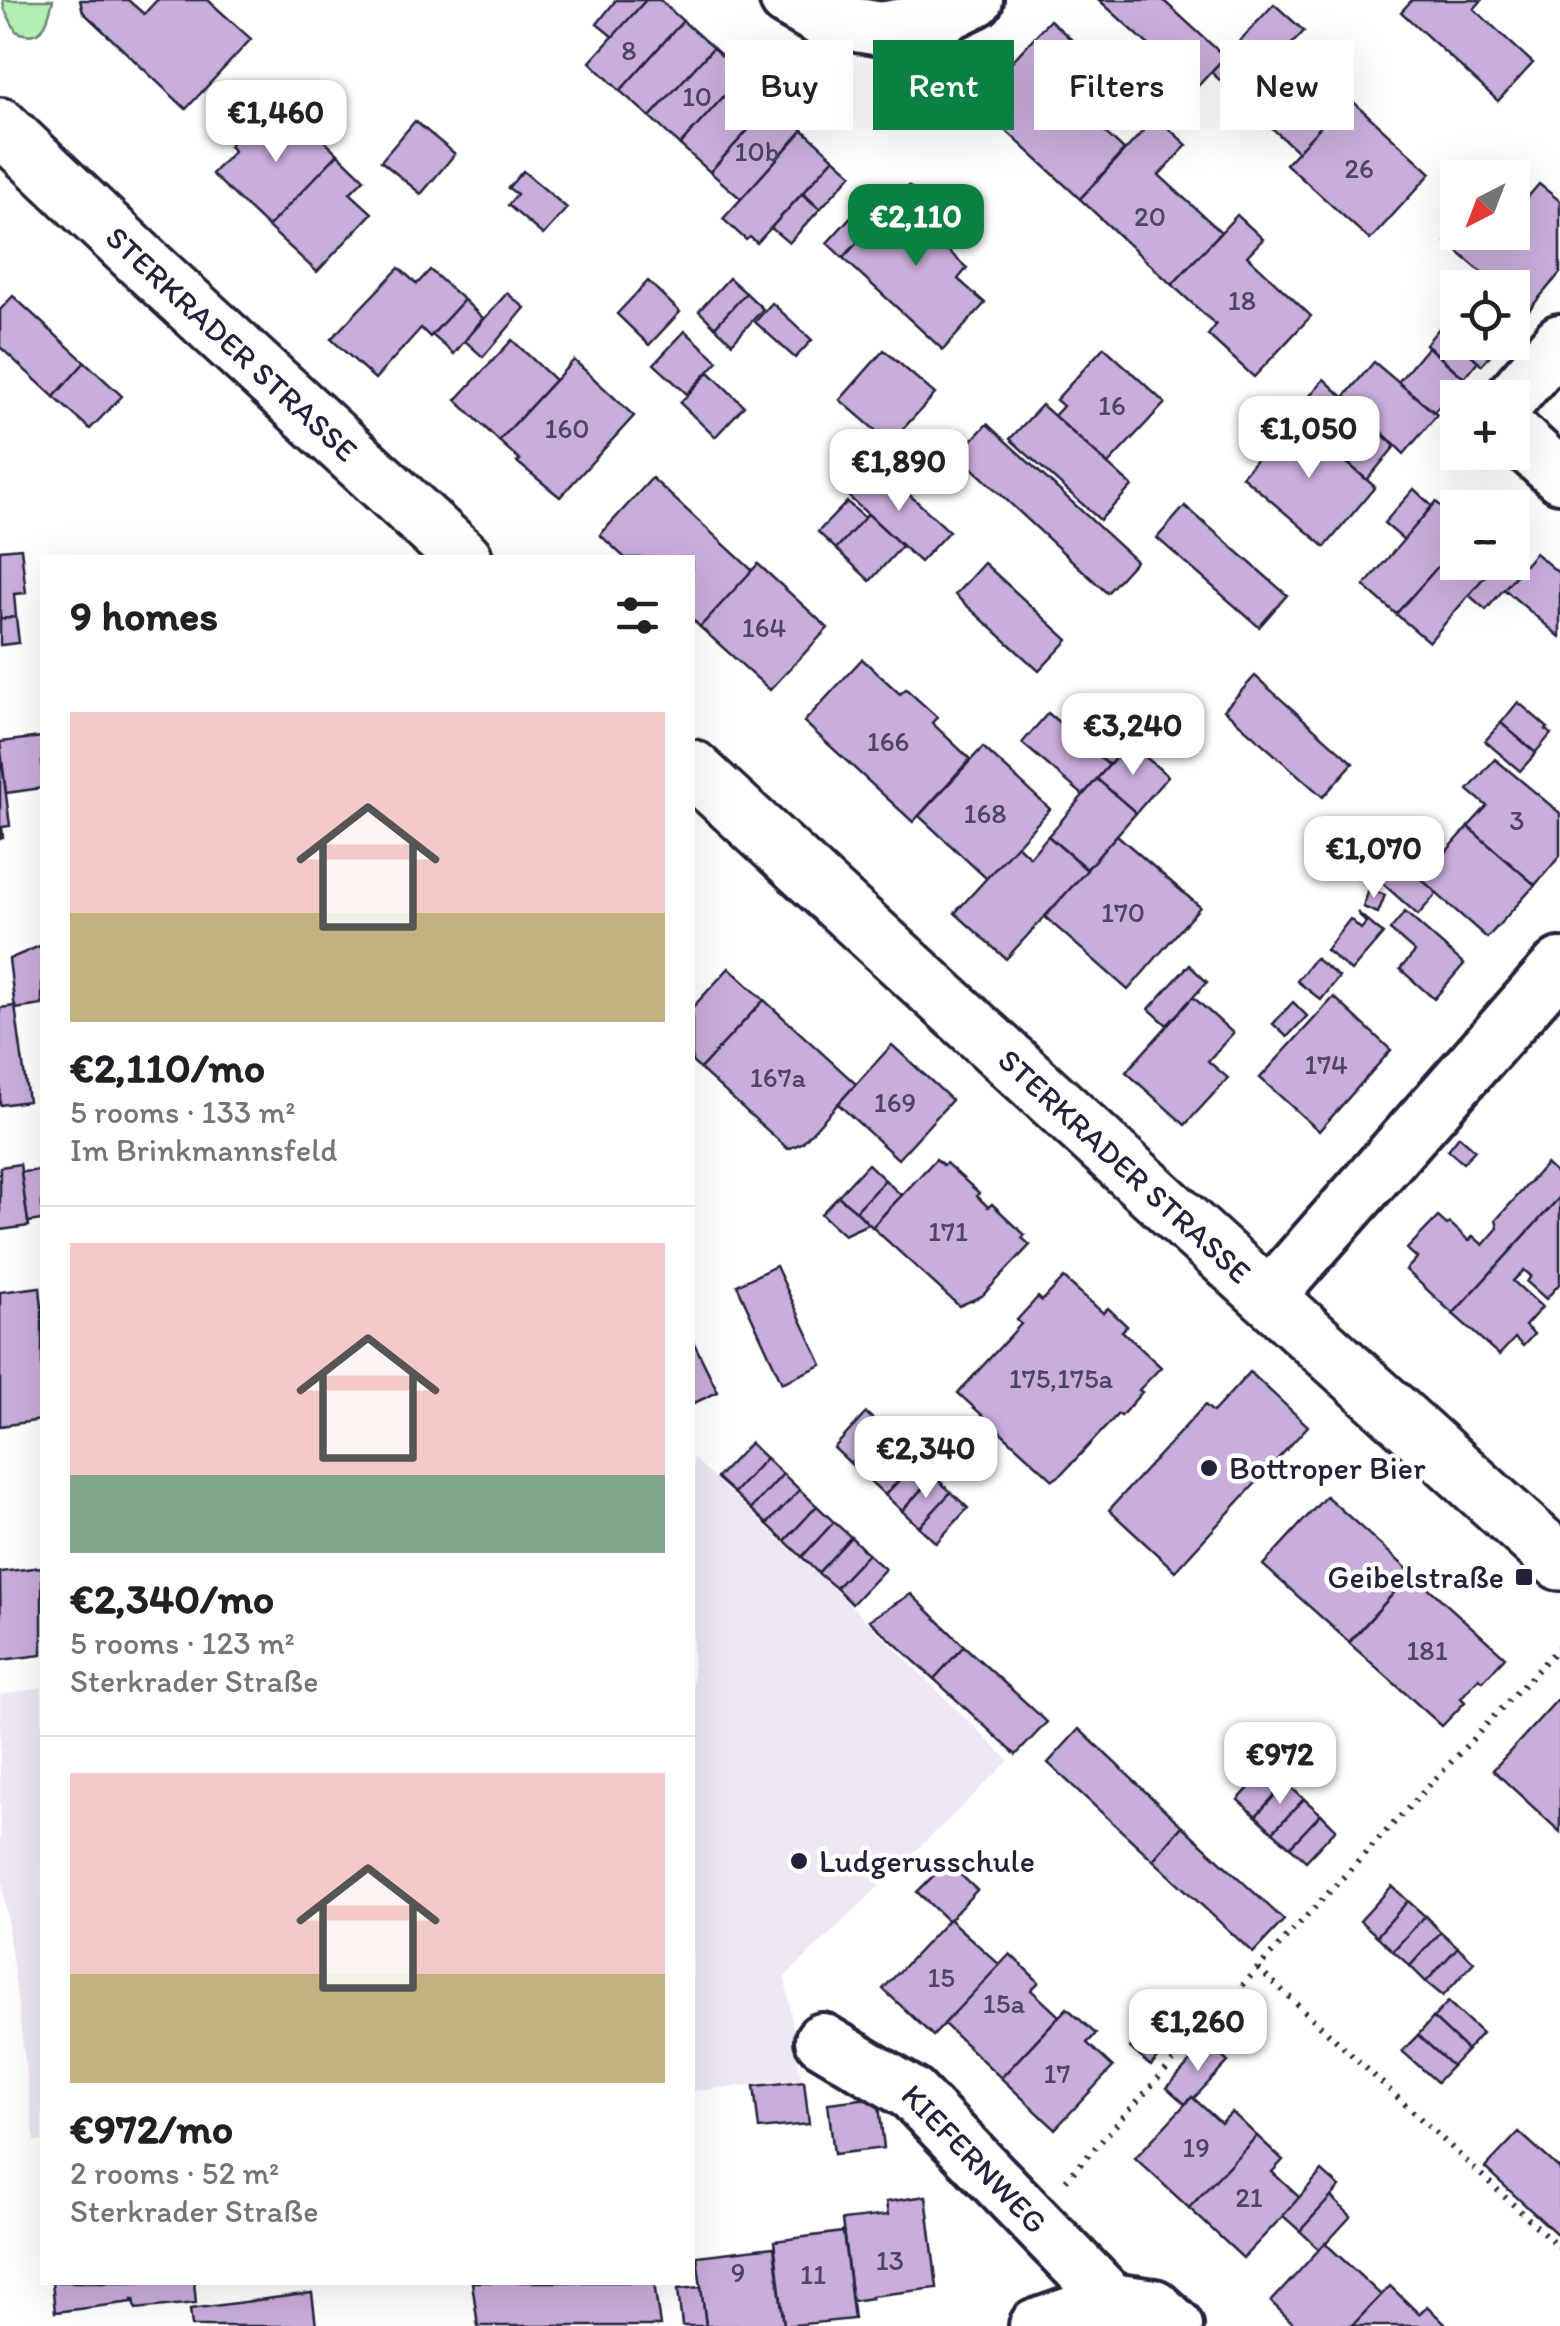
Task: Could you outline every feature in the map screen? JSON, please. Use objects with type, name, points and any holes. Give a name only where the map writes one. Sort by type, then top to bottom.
[{"type":"main road","name":"STERKRADER STRASSE","points":[[0,126],[461,555]]},
{"type":"main road","name":"STERKRADER STRASSE","points":[[695,771],[1560,1562]]},
{"type":"street","points":[[787,0],[820,19],[881,29],[935,20],[976,0]]},
{"type":"street","points":[[1526,380],[1560,341]]},
{"type":"street","points":[[1530,448],[1560,476]]},
{"type":"street","points":[[1268,1297],[1560,965]]},
{"type":"street","name":"KIEFERNWEG","points":[[822,2040],[912,2094],[1111,2300]]},
{"type":"street","points":[[1036,2326],[1111,2300],[1154,2306],[1176,2326]]},
{"type":"path","points":[[1031,2217],[1560,1646]]},
{"type":"path","points":[[1258,1968],[1560,2248]]},
{"type":"shaded area","name":"Ludgerusschule","points":[[695,1460],[1009,1761],[785,1977],[801,2079],[695,2091]]},
{"type":"shaded area","points":[[40,1687],[40,2142],[35,2141],[0,1864],[0,1695]]},
{"type":"green space","points":[[3,0],[53,0],[43,28],[32,35],[16,31]]},
{"type":"building","points":[[80,0],[128,0],[144,14],[157,0],[208,0],[251,39],[186,109],[83,12]]},
{"type":"building","points":[[616,0],[646,0],[613,37],[597,24]]},
{"type":"building","points":[[646,0],[660,0],[683,21],[620,91],[590,62]]},
{"type":"building","points":[[1099,0],[1163,0],[1220,52],[1220,62],[1200,84],[1200,40],[1143,40]]},
{"type":"building","points":[[1412,0],[1482,0],[1474,9],[1533,63],[1498,101],[1401,12]]},
{"type":"building","points":[[1274,4],[1304,31],[1296,40],[1241,40]]},
{"type":"building","points":[[1050,20],[1072,40],[1034,40],[1034,130],[1103,130],[1124,150],[1080,199],[1005,130],[1014,130],[1014,59]]},
{"type":"building","points":[[683,21],[713,48],[650,117],[620,91]]},
{"type":"building","points":[[713,48],[725,59],[725,95],[680,145],[650,117]]},
{"type":"building","points":[[1220,62],[1220,80],[1211,72]]},
{"type":"building","points":[[725,95],[725,130],[748,130],[710,172],[680,145]]},
{"type":"building","points":[[1354,102],[1431,173],[1370,240],[1286,164],[1317,130],[1354,130]]},
{"type":"building","points":[[319,104],[333,118],[317,134],[338,154],[268,227],[212,174],[234,151],[229,146],[243,130],[248,136],[265,117],[287,138]]},
{"type":"building","points":[[415,121],[455,154],[421,194],[381,161]]},
{"type":"building","points":[[748,130],[803,130],[741,199],[710,172]]},
{"type":"building","points":[[803,130],[834,158],[757,243],[750,237],[746,240],[723,219]]},
{"type":"building","points":[[1144,130],[1170,130],[1187,145],[1159,175],[1221,232],[1172,285],[1080,199]]},
{"type":"building","points":[[1274,130],[1318,130],[1298,152]]},
{"type":"building","points":[[338,154],[364,179],[350,193],[372,213],[317,272],[268,227]]},
{"type":"building","points":[[834,158],[852,174],[820,209],[803,193]]},
{"type":"building","points":[[523,171],[567,208],[543,235],[508,205],[517,194],[508,188]]},
{"type":"building","points":[[1539,184],[1560,201],[1560,273],[1530,309],[1530,270],[1479,270],[1455,250],[1530,250],[1530,194]]},
{"type":"building","points":[[909,186],[945,219],[931,235],[967,268],[958,279],[985,303],[943,350],[843,258]]},
{"type":"building","points":[[802,194],[820,209],[789,243],[771,228]]},
{"type":"building","points":[[857,210],[873,225],[843,258],[827,243]]},
{"type":"building","points":[[1237,215],[1263,239],[1247,256],[1311,316],[1254,377],[1208,335],[1216,325],[1172,285]]},
{"type":"building","points":[[399,268],[417,284],[430,270],[464,300],[430,337],[421,328],[375,379],[331,339]]},
{"type":"building","points":[[729,278],[746,293],[715,327],[699,311]]},
{"type":"building","points":[[648,281],[680,312],[649,345],[617,314]]},
{"type":"building","points":[[507,293],[525,308],[483,357],[465,341]]},
{"type":"building","points":[[746,293],[763,309],[732,343],[715,327]]},
{"type":"building","points":[[13,296],[85,362],[54,397],[0,347],[0,310]]},
{"type":"building","points":[[464,300],[483,318],[454,354],[432,335]]},
{"type":"building","points":[[772,303],[812,340],[795,358],[755,322]]},
{"type":"building","points":[[1440,327],[1440,357],[1426,344]]},
{"type":"building","points":[[685,331],[718,361],[687,394],[654,364]]},
{"type":"building","points":[[512,340],[555,380],[499,441],[456,400]]},
{"type":"building","points":[[1104,347],[1165,403],[1108,464],[1054,416],[1063,406],[1056,400]]},
{"type":"building","points":[[1428,347],[1464,378],[1440,380],[1440,405],[1434,412],[1398,382]]},
{"type":"building","points":[[884,350],[935,394],[890,443],[840,400]]},
{"type":"building","points":[[574,360],[634,416],[560,497],[517,462],[520,460],[499,441]]},
{"type":"building","points":[[1444,360],[1477,360],[1464,378]]},
{"type":"building","points":[[85,362],[122,396],[90,429],[54,397]]},
{"type":"building","points":[[1374,362],[1437,415],[1404,454],[1345,396]]},
{"type":"building","points":[[709,372],[744,406],[715,437],[680,403]]},
{"type":"building","points":[[1324,379],[1395,446],[1367,480],[1293,416]]},
{"type":"building","points":[[1042,405],[1132,486],[1100,520],[1010,439]]},
{"type":"building","points":[[1293,416],[1375,487],[1325,547],[1242,476]]},
{"type":"building","points":[[987,424],[1136,561],[1107,593],[958,455]]},
{"type":"building","points":[[878,466],[949,531],[920,562],[849,497]]},
{"type":"building","points":[[652,478],[753,571],[700,627],[695,622],[695,555],[622,555],[600,535]]},
{"type":"building","points":[[1414,489],[1432,506],[1404,540],[1384,523]]},
{"type":"building","points":[[847,502],[865,518],[836,549],[818,532]]},
{"type":"building","points":[[1436,502],[1440,505],[1440,564],[1396,614],[1364,586]]},
{"type":"building","points":[[1185,506],[1287,595],[1259,627],[1157,538]]},
{"type":"building","points":[[868,514],[902,546],[870,581],[836,549]]},
{"type":"building","points":[[21,548],[26,593],[14,594],[16,617],[0,619],[0,550]]},
{"type":"building","points":[[1535,553],[1560,574],[1560,637],[1504,589],[1512,580],[1530,580],[1530,559]]},
{"type":"building","points":[[984,563],[1068,640],[1039,671],[955,595]]},
{"type":"building","points":[[758,564],[828,628],[770,690],[700,627]]},
{"type":"building","points":[[1440,564],[1440,580],[1482,580],[1429,642],[1396,614]]},
{"type":"building","points":[[1482,580],[1512,580],[1486,610],[1469,595]]},
{"type":"building","points":[[16,617],[19,643],[0,645],[0,619]]},
{"type":"building","points":[[862,659],[900,694],[906,689],[937,717],[932,723],[970,759],[913,822],[804,722]]},
{"type":"building","points":[[1255,676],[1353,763],[1323,797],[1224,710]]},
{"type":"building","points":[[1518,702],[1551,734],[1535,753],[1501,723]]},
{"type":"building","points":[[1048,713],[1109,765],[1083,795],[1022,743]]},
{"type":"building","points":[[1100,718],[1129,743],[1109,765],[1081,741]]},
{"type":"building","points":[[1501,723],[1536,753],[1520,771],[1485,741]]},
{"type":"building","points":[[40,737],[40,788],[6,793],[0,742]]},
{"type":"building","points":[[1129,743],[1168,776],[1136,813],[1097,779]]},
{"type":"building","points":[[983,747],[1050,809],[987,879],[919,816]]},
{"type":"building","points":[[0,748],[10,826],[2,827],[0,839]]},
{"type":"building","points":[[1495,759],[1560,813],[1560,856],[1535,885],[1468,827],[1487,806],[1468,790]]},
{"type":"building","points":[[1097,779],[1136,813],[1087,869],[1048,836]]},
{"type":"building","points":[[1468,827],[1535,885],[1487,938],[1404,865],[1429,837],[1445,853]]},
{"type":"building","points":[[1363,829],[1396,859],[1400,858],[1380,881],[1344,850]]},
{"type":"building","points":[[1117,835],[1200,907],[1128,990],[1045,917]]},
{"type":"building","points":[[1048,836],[1087,870],[1006,959],[955,913],[1017,845],[1030,857]]},
{"type":"building","points":[[1398,859],[1437,893],[1418,915],[1380,881]]},
{"type":"building","points":[[1369,889],[1385,895],[1378,913],[1363,907]]},
{"type":"building","points":[[1357,912],[1383,934],[1351,971],[1326,950],[1350,919],[1361,929],[1366,923]]},
{"type":"building","points":[[1405,912],[1464,964],[1434,999],[1400,969],[1415,952],[1390,930]]},
{"type":"building","points":[[40,946],[40,1005],[15,1009],[9,959]]},
{"type":"building","points":[[1315,958],[1339,977],[1321,1000],[1297,981]]},
{"type":"building","points":[[1189,965],[1207,982],[1167,1025],[1149,1009]]},
{"type":"building","points":[[729,968],[764,1000],[700,1069],[695,1065],[695,1005]]},
{"type":"building","points":[[1193,997],[1233,1033],[1208,1061],[1228,1078],[1185,1125],[1126,1072]]},
{"type":"building","points":[[1334,997],[1391,1050],[1319,1131],[1260,1078]]},
{"type":"building","points":[[764,1000],[856,1084],[802,1143],[788,1149],[700,1069]]},
{"type":"building","points":[[1293,1002],[1307,1016],[1287,1037],[1273,1024]]},
{"type":"building","points":[[15,1006],[28,1101],[0,1105],[0,1008]]},
{"type":"building","points":[[892,1045],[952,1100],[898,1159],[838,1104]]},
{"type":"building","points":[[1459,1136],[1475,1150],[1463,1163],[1448,1150]]},
{"type":"building","points":[[936,1159],[946,1163],[979,1193],[977,1196],[988,1207],[992,1204],[1025,1235],[1022,1238],[1030,1245],[982,1296],[959,1306],[872,1227]]},
{"type":"building","points":[[20,1164],[29,1226],[0,1230],[0,1167]]},
{"type":"building","points":[[868,1164],[885,1180],[856,1211],[838,1196]]},
{"type":"building","points":[[1546,1164],[1560,1177],[1560,1197],[1453,1314],[1406,1270],[1417,1258],[1407,1249],[1438,1217],[1469,1241],[1473,1236],[1483,1245],[1498,1228],[1496,1220]]},
{"type":"building","points":[[40,1170],[40,1220],[28,1222],[21,1172]]},
{"type":"building","points":[[885,1180],[901,1195],[872,1227],[856,1211]]},
{"type":"building","points":[[838,1196],[868,1224],[844,1235],[821,1214]]},
{"type":"building","points":[[1560,1197],[1560,1283],[1546,1299],[1527,1282],[1531,1276],[1524,1270],[1513,1281],[1542,1307],[1525,1326],[1534,1334],[1523,1346],[1515,1338],[1499,1355],[1453,1314]]},
{"type":"building","points":[[776,1266],[822,1365],[782,1383],[737,1285]]},
{"type":"building","points":[[1064,1278],[1103,1313],[1108,1308],[1127,1326],[1122,1331],[1161,1367],[1121,1416],[1118,1414],[1053,1480],[958,1393],[1021,1324],[1017,1320],[1038,1297],[1042,1301]]},
{"type":"building","points":[[40,1287],[40,1420],[0,1426],[0,1292]]},
{"type":"building","points":[[695,1345],[718,1392],[695,1403]]},
{"type":"building","name":"Bottroper Bier","points":[[1250,1372],[1308,1426],[1175,1571],[1109,1510],[1205,1405],[1213,1412]]},
{"type":"building","points":[[866,1413],[883,1428],[850,1463],[834,1448]]},
{"type":"building","points":[[883,1428],[900,1445],[868,1479],[850,1463]]},
{"type":"building","points":[[750,1443],[766,1458],[734,1493],[717,1478]]},
{"type":"building","points":[[900,1445],[918,1461],[885,1495],[868,1479]]},
{"type":"building","points":[[766,1458],[783,1474],[751,1509],[734,1493]]},
{"type":"building","points":[[918,1461],[934,1476],[902,1511],[885,1495]]},
{"type":"building","points":[[783,1474],[800,1490],[767,1524],[751,1509]]},
{"type":"building","points":[[934,1476],[951,1492],[919,1527],[902,1511]]},
{"type":"building","points":[[800,1490],[817,1506],[785,1541],[767,1524]]},
{"type":"building","points":[[951,1492],[968,1508],[936,1543],[919,1527]]},
{"type":"building","points":[[1326,1496],[1412,1573],[1349,1642],[1263,1565]]},
{"type":"building","points":[[817,1506],[834,1522],[802,1557],[785,1541]]},
{"type":"building","points":[[834,1522],[851,1537],[818,1573],[802,1557]]},
{"type":"building","points":[[851,1537],[868,1554],[836,1588],[818,1573]]},
{"type":"building","points":[[868,1554],[885,1569],[852,1604],[836,1588]]},
{"type":"building","points":[[40,1567],[40,1655],[1,1660],[0,1572]]},
{"type":"building","points":[[1412,1573],[1505,1657],[1483,1681],[1479,1678],[1461,1698],[1465,1702],[1442,1726],[1349,1643]]},
{"type":"building","points":[[911,1594],[964,1646],[934,1679],[869,1620]]},
{"type":"building","points":[[964,1646],[1047,1722],[1016,1755],[934,1679]]},
{"type":"building","points":[[1557,1700],[1560,1706],[1560,1832],[1493,1770]]},
{"type":"building","points":[[1079,1729],[1182,1826],[1153,1860],[1048,1763]]},
{"type":"building","points":[[1269,1766],[1286,1783],[1256,1816],[1238,1800]]},
{"type":"building","points":[[1286,1783],[1304,1799],[1273,1832],[1256,1816]]},
{"type":"building","points":[[1304,1799],[1321,1814],[1290,1847],[1273,1832]]},
{"type":"building","points":[[1321,1814],[1336,1829],[1306,1861],[1290,1847]]},
{"type":"building","points":[[1182,1826],[1284,1920],[1253,1953],[1153,1860]]},
{"type":"building","points":[[947,1862],[977,1890],[948,1921],[917,1892]]},
{"type":"building","points":[[1392,1886],[1408,1901],[1377,1936],[1360,1921]]},
{"type":"building","points":[[1408,1901],[1425,1916],[1393,1951],[1377,1936]]},
{"type":"building","points":[[1425,1916],[1441,1932],[1410,1966],[1393,1951]]},
{"type":"building","points":[[949,1919],[1000,1965],[933,2036],[883,1989]]},
{"type":"building","points":[[1441,1932],[1458,1947],[1426,1982],[1410,1966]]},
{"type":"building","points":[[1458,1947],[1474,1962],[1443,1996],[1426,1982]]},
{"type":"building","points":[[1010,1954],[1039,1982],[1031,1990],[1059,2016],[1001,2078],[944,2024]]},
{"type":"building","points":[[1448,2002],[1482,2033],[1467,2050],[1433,2018]]},
{"type":"building","points":[[1067,2008],[1096,2034],[1087,2043],[1113,2067],[1055,2129],[1001,2078]]},
{"type":"building","points":[[1162,2013],[1182,2031],[1151,2066],[1130,2048]]},
{"type":"building","points":[[1433,2018],[1467,2050],[1452,2066],[1418,2035]]},
{"type":"building","points":[[1418,2035],[1452,2066],[1437,2082],[1402,2051]]},
{"type":"building","points":[[1207,2043],[1228,2062],[1185,2104],[1167,2088]]},
{"type":"building","points":[[804,2081],[809,2124],[759,2129],[754,2086]]},
{"type":"building","points":[[878,2097],[884,2148],[834,2154],[828,2103]]},
{"type":"building","points":[[1192,2097],[1221,2123],[1232,2112],[1257,2136],[1189,2208],[1135,2158]]},
{"type":"building","points":[[1519,2132],[1560,2169],[1560,2237],[1485,2168]]},
{"type":"building","points":[[1257,2136],[1283,2160],[1272,2172],[1300,2198],[1243,2258],[1189,2208]]},
{"type":"building","points":[[1322,2171],[1340,2187],[1300,2231],[1283,2216]]},
{"type":"building","points":[[926,2196],[937,2288],[852,2301],[842,2220],[888,2215],[886,2202]]},
{"type":"building","points":[[1331,2197],[1351,2216],[1320,2250],[1300,2231]]},
{"type":"building","points":[[843,2232],[854,2319],[784,2326],[774,2241]]},
{"type":"building","points":[[1325,2243],[1381,2295],[1352,2326],[1296,2326],[1271,2302]]},
{"type":"building","points":[[774,2247],[784,2326],[706,2326],[697,2256]]},
{"type":"building","points":[[52,2285],[194,2285],[196,2303],[136,2309],[132,2299],[133,2302],[55,2312]]},
{"type":"building","points":[[472,2285],[654,2285],[660,2326],[478,2326]]},
{"type":"building","points":[[1390,2286],[1419,2314],[1427,2306],[1447,2326],[1352,2326]]},
{"type":"building","points":[[701,2287],[706,2326],[682,2326],[678,2289]]},
{"type":"building","points":[[312,2293],[316,2326],[192,2326],[190,2309]]},
{"type":"place","name":"Bottroper Bier","points":[[1209,1468]]},
{"type":"place","name":"Geibelstraße","points":[[1524,1577]]},
{"type":"place","name":"Ludgerusschule","points":[[799,1861]]}]
